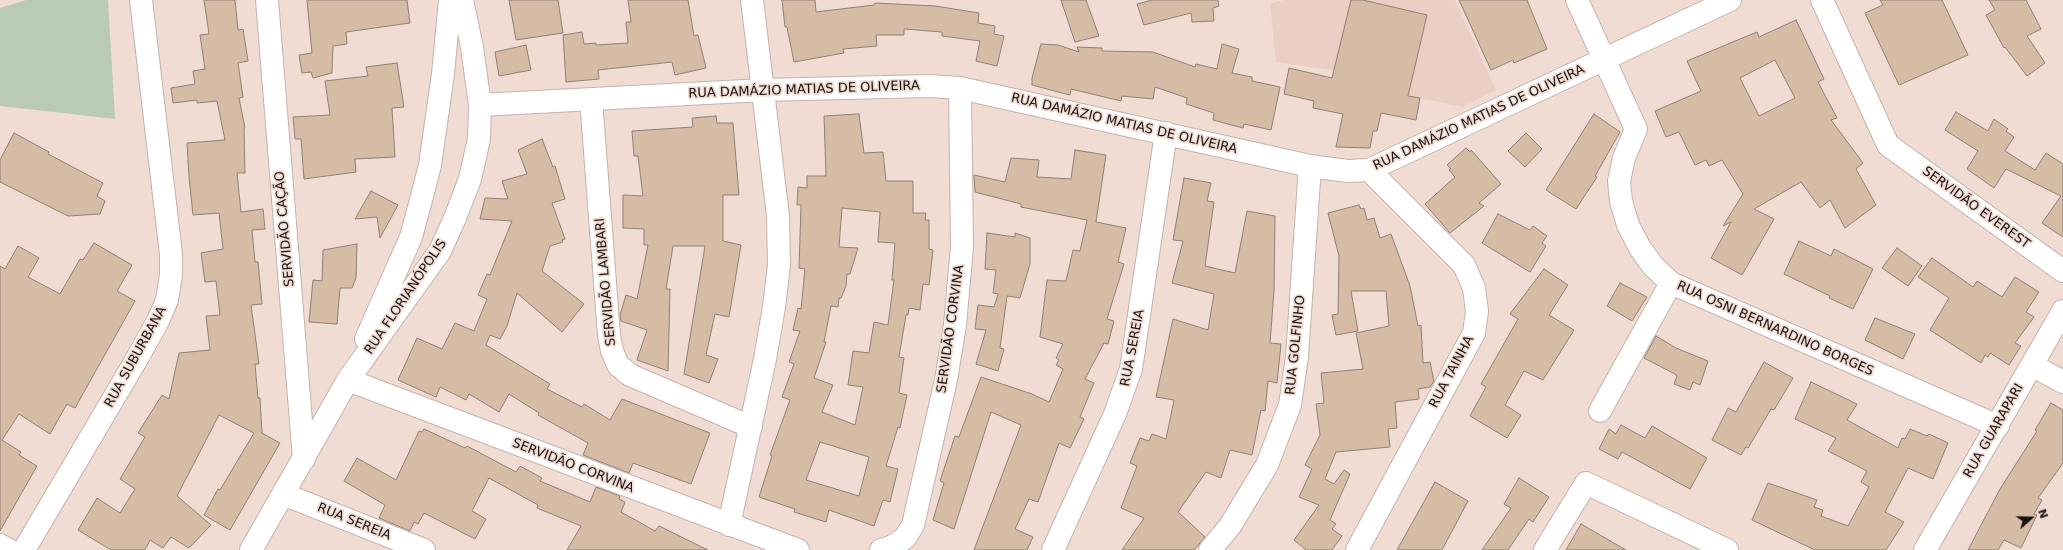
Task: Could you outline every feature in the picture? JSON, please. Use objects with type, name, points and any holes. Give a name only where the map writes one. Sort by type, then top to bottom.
[{"type":"street","name":"RUA SUBURBANA","points":[[24,550],[135,362],[158,321],[167,300],[171,275],[171,254],[141,0]]},
{"type":"street","name":"SERVIDÃO CAÇÃO","points":[[267,0],[304,459]]},
{"type":"street","name":"RUA FLORIANÓPOLIS","points":[[251,550],[348,380],[411,237],[430,165],[441,88],[450,0]]},
{"type":"street","name":"RUA FLORIANÓPOLIS","points":[[348,380],[440,251],[456,218],[470,179],[479,139],[480,105],[472,47],[462,0]]},
{"type":"street","points":[[729,525],[751,427],[774,307],[779,265],[778,216],[752,0]]},
{"type":"street","name":"RUA OSNI BERNARDINO BORGES","points":[[1577,0],[1636,129],[1624,158],[1619,181],[1621,201],[1628,225],[1640,248],[1653,266],[1671,283],[1998,426]]},
{"type":"street","name":"RUA DAMÁZIO MATIAS DE OLIVEIRA","points":[[480,105],[763,90],[929,86],[960,88],[1310,166],[1347,171],[1369,170],[1730,0]]},
{"type":"street","name":"SERVIDÃO EVEREST","points":[[1822,0],[1888,145],[2063,270]]},
{"type":"street","name":"SERVIDÃO CORVINA","points":[[882,550],[891,547],[905,538],[913,525],[946,380],[955,325],[962,247],[960,88]]},
{"type":"street","name":"SERVIDÃO LAMBARI","points":[[591,99],[609,335],[612,351],[618,365],[630,375],[751,427]]},
{"type":"street","name":"RUA SEREIA","points":[[1053,550],[1115,414],[1131,369],[1166,133]]},
{"type":"street","name":"RUA GOLFINHO","points":[[1210,550],[1230,526],[1267,465],[1290,405],[1298,351],[1310,166]]},
{"type":"street","name":"RUA TAINHA","points":[[1357,550],[1474,332],[1477,311],[1474,288],[1464,265],[1369,170]]},
{"type":"street","points":[[1600,411],[1671,283]]},
{"type":"street","name":"RUA GUARAPARI","points":[[1925,550],[2063,312]]},
{"type":"street","points":[[2032,365],[2063,382]]},
{"type":"street","name":"SERVIDÃO CORVINA","points":[[348,380],[798,550]]},
{"type":"street","points":[[1546,550],[1586,483],[1727,550]]},
{"type":"street","name":"RUA SEREIA","points":[[284,494],[424,550]]},
{"type":"street","points":[[0,545],[9,550]]},
{"type":"shaded area","points":[[1284,0],[1455,0],[1496,90],[1463,107],[1385,91],[1385,78],[1276,62],[1270,4]]},
{"type":"green space","points":[[26,0],[108,0],[115,119],[0,106],[0,8]]},
{"type":"building","points":[[204,0],[235,0],[238,30],[243,29],[248,61],[238,63],[243,97],[239,98],[245,128],[245,173],[237,173],[241,212],[263,209],[265,229],[252,230],[255,262],[258,262],[262,304],[251,305],[259,364],[255,364],[258,398],[260,398],[262,433],[280,443],[230,530],[204,515],[218,489],[220,490],[254,433],[219,415],[177,496],[211,525],[189,548],[171,537],[163,548],[150,540],[145,550],[111,550],[78,530],[97,498],[120,513],[135,489],[120,479],[145,437],[138,433],[162,395],[169,399],[179,353],[210,350],[206,316],[220,315],[216,281],[205,282],[201,253],[223,249],[219,213],[193,215],[187,143],[225,140],[217,101],[197,103],[197,100],[173,103],[171,88],[195,84],[193,71],[205,69],[200,35],[209,34]]},
{"type":"building","points":[[307,0],[407,0],[410,23],[346,32],[347,44],[333,46],[332,73],[313,78],[311,72],[302,73],[299,55],[312,53]]},
{"type":"building","points":[[509,0],[558,0],[563,33],[516,40]]},
{"type":"building","points":[[628,0],[688,0],[694,36],[698,35],[706,68],[675,75],[672,62],[598,70],[599,79],[566,82],[563,35],[582,32],[584,44],[596,43],[596,45],[628,43],[626,22],[631,22]]},
{"type":"building","points":[[782,0],[815,0],[816,12],[874,5],[875,3],[935,6],[979,13],[978,23],[995,26],[994,34],[1004,36],[997,66],[976,61],[980,41],[942,36],[942,32],[904,29],[904,35],[876,35],[877,46],[843,49],[844,53],[794,62],[787,27],[785,27]]},
{"type":"building","points":[[1061,0],[1086,0],[1099,36],[1075,42]]},
{"type":"building","points":[[1152,0],[1218,0],[1219,6],[1213,8],[1214,21],[1192,22],[1191,13],[1144,25],[1137,4]]},
{"type":"building","points":[[1351,0],[1363,0],[1427,15],[1408,96],[1420,98],[1416,120],[1381,113],[1377,131],[1373,131],[1370,148],[1336,147],[1343,114],[1313,108],[1314,101],[1284,94],[1289,68],[1332,78]]},
{"type":"building","points":[[1459,0],[1527,0],[1547,49],[1514,63],[1513,60],[1491,70]]},
{"type":"building","points":[[1880,0],[1942,0],[1968,55],[1899,85],[1865,13],[1883,5]]},
{"type":"building","points":[[1989,0],[2026,0],[2041,29],[2027,36],[2045,63],[2027,76],[2005,47],[2004,48],[1986,15],[1995,10]]},
{"type":"building","points":[[1796,20],[1824,79],[1818,82],[1837,118],[1831,120],[1863,163],[1856,169],[1876,205],[1845,228],[1830,200],[1820,208],[1801,182],[1754,209],[1774,219],[1742,275],[1711,258],[1731,222],[1723,226],[1743,194],[1722,160],[1709,166],[1706,160],[1695,165],[1679,132],[1666,137],[1655,111],[1701,91],[1687,61],[1757,32],[1759,37]],"holes":[[[1775,60],[1795,98],[1759,116],[1740,78]]]},
{"type":"building","points":[[1041,44],[1058,45],[1079,52],[1077,47],[1102,48],[1102,51],[1153,52],[1195,67],[1196,64],[1217,69],[1222,44],[1239,49],[1232,73],[1252,77],[1252,81],[1280,87],[1271,130],[1244,124],[1243,128],[1213,120],[1214,113],[1186,104],[1187,98],[1155,87],[1153,99],[1122,96],[1121,101],[1071,89],[1070,95],[1032,85],[1032,78]]},
{"type":"building","points":[[526,45],[531,70],[499,76],[495,52]]},
{"type":"building","points":[[397,63],[404,107],[392,108],[395,157],[355,159],[356,172],[304,179],[301,139],[295,139],[293,117],[330,115],[325,81],[368,76],[366,67]]},
{"type":"building","points":[[1956,112],[1988,131],[1994,119],[2008,129],[2006,131],[2014,137],[2005,151],[2035,170],[2046,153],[2063,164],[2063,237],[2042,223],[2061,196],[2006,169],[1994,188],[1967,169],[1978,151],[1945,130]]},
{"type":"building","points":[[859,114],[864,153],[883,152],[886,181],[913,181],[913,213],[926,213],[925,220],[929,220],[929,249],[933,250],[929,285],[923,284],[920,310],[909,308],[908,315],[906,315],[899,357],[904,358],[899,393],[907,395],[900,428],[898,427],[886,466],[898,469],[890,502],[883,500],[874,526],[829,510],[826,522],[794,512],[795,509],[759,497],[772,456],[770,455],[790,400],[782,397],[794,364],[789,362],[800,331],[793,330],[798,308],[801,309],[805,269],[799,268],[801,205],[797,205],[798,187],[807,188],[807,176],[826,176],[824,116]],"holes":[[[842,208],[880,212],[878,242],[895,243],[892,280],[894,280],[888,325],[874,322],[869,353],[853,351],[848,385],[863,387],[855,425],[822,412],[833,385],[814,378],[826,342],[824,342],[831,306],[838,307],[839,298],[841,298],[846,286],[847,274],[850,274],[858,248],[839,247]],[[820,442],[869,457],[859,496],[806,480]]]},
{"type":"building","points":[[1594,114],[1620,132],[1595,176],[1597,177],[1576,209],[1546,190]]},
{"type":"building","points":[[716,116],[717,123],[733,123],[739,195],[723,195],[723,241],[741,245],[729,317],[715,314],[706,355],[718,359],[709,383],[684,374],[705,246],[673,246],[666,289],[670,289],[668,371],[637,360],[647,330],[621,321],[620,315],[626,295],[637,299],[648,245],[644,245],[644,229],[623,228],[623,195],[643,196],[638,156],[634,156],[632,131],[693,127],[692,118]]},
{"type":"building","points":[[14,133],[49,152],[48,154],[103,183],[97,196],[105,201],[100,214],[68,216],[0,182],[0,160]]},
{"type":"building","points":[[1526,133],[1542,149],[1525,167],[1508,151]]},
{"type":"building","points":[[542,139],[553,167],[555,166],[565,199],[552,203],[565,239],[562,240],[563,242],[550,246],[542,271],[584,304],[562,332],[517,293],[507,326],[500,339],[490,335],[486,345],[550,384],[547,389],[582,407],[584,404],[610,420],[622,399],[710,433],[691,484],[633,463],[629,473],[583,455],[588,443],[538,415],[539,413],[509,394],[499,412],[469,394],[466,400],[440,387],[436,397],[398,380],[417,338],[442,349],[455,323],[474,331],[487,299],[478,295],[487,274],[490,275],[512,221],[480,219],[485,198],[508,199],[502,181],[527,174],[518,150]]},
{"type":"building","points":[[1466,148],[1470,152],[1471,150],[1501,184],[1479,203],[1484,206],[1450,233],[1425,204],[1455,177],[1447,165]]},
{"type":"building","points":[[1075,150],[1106,155],[1096,222],[1126,228],[1118,262],[1124,264],[1107,319],[1114,321],[1108,344],[1104,343],[1085,379],[1094,383],[1080,417],[1084,419],[1070,448],[1059,443],[1038,502],[1029,499],[1015,529],[1033,537],[1027,550],[974,550],[1021,425],[991,412],[954,529],[933,520],[944,483],[940,481],[955,436],[959,437],[981,377],[1032,394],[1049,402],[1063,369],[1056,365],[1059,360],[1056,358],[1063,344],[1040,337],[1047,280],[1066,281],[1073,250],[1080,251],[1087,220],[1021,207],[1021,204],[975,192],[974,175],[1005,182],[1011,158],[1039,160],[1037,177],[1071,179]]},
{"type":"building","points":[[1184,178],[1211,183],[1207,201],[1214,202],[1205,266],[1235,273],[1247,211],[1275,216],[1274,291],[1270,343],[1281,344],[1277,383],[1268,381],[1265,411],[1261,410],[1252,455],[1230,450],[1221,478],[1206,472],[1178,512],[1205,537],[1194,550],[1122,550],[1144,518],[1121,508],[1137,466],[1130,463],[1140,438],[1149,441],[1152,434],[1166,439],[1174,400],[1156,397],[1173,319],[1208,330],[1214,294],[1172,283],[1183,241],[1173,240]]},
{"type":"building","points":[[371,191],[398,205],[380,238],[377,217],[355,219]]},
{"type":"building","points":[[1359,205],[1361,209],[1364,208],[1367,220],[1374,218],[1380,238],[1391,234],[1410,286],[1418,326],[1421,325],[1423,363],[1430,362],[1434,381],[1430,387],[1418,389],[1419,399],[1395,402],[1397,428],[1388,429],[1390,447],[1336,452],[1325,479],[1334,484],[1344,470],[1350,474],[1330,520],[1336,524],[1332,529],[1342,536],[1332,550],[1306,550],[1294,540],[1319,505],[1299,497],[1312,469],[1305,465],[1320,435],[1316,404],[1324,403],[1321,373],[1363,369],[1356,333],[1389,326],[1386,291],[1351,291],[1358,331],[1336,335],[1332,315],[1338,314],[1339,256],[1328,213]]},
{"type":"building","points":[[1498,214],[1530,230],[1533,226],[1547,236],[1542,243],[1546,246],[1530,272],[1482,243]]},
{"type":"building","points":[[987,233],[1015,237],[1015,233],[1030,238],[1030,264],[1020,298],[1007,296],[1000,348],[1004,349],[998,371],[976,364],[986,330],[975,329],[978,305],[994,307],[998,294],[993,293],[996,270],[985,269]]},
{"type":"building","points":[[1799,241],[1831,256],[1834,249],[1873,269],[1853,309],[1784,274]]},
{"type":"building","points":[[94,243],[132,265],[117,291],[135,301],[75,408],[67,404],[50,434],[19,414],[2,440],[21,452],[19,455],[37,466],[0,531],[0,266],[5,269],[18,246],[39,258],[28,277],[60,294],[80,259],[83,260]]},
{"type":"building","points":[[357,244],[356,278],[352,288],[340,288],[337,324],[309,322],[313,280],[322,281],[323,250]]},
{"type":"building","points":[[1897,248],[1922,266],[1908,286],[1882,268]]},
{"type":"building","points":[[1932,258],[1973,287],[1977,281],[2002,297],[2015,277],[2039,292],[2026,312],[2034,317],[2015,343],[2021,346],[2009,365],[1990,353],[1988,357],[1985,355],[1981,363],[1930,330],[1949,298],[1918,277]]},
{"type":"building","points":[[1544,269],[1568,285],[1549,315],[1574,330],[1543,380],[1524,371],[1505,405],[1521,415],[1507,438],[1470,416],[1486,387],[1481,384],[1518,319],[1510,314]]},
{"type":"building","points":[[1620,283],[1647,297],[1632,321],[1607,306]]},
{"type":"building","points":[[1875,318],[1915,334],[1903,359],[1865,340]]},
{"type":"building","points":[[1656,336],[1676,348],[1708,361],[1700,385],[1693,382],[1690,390],[1674,384],[1677,376],[1675,374],[1644,358]]},
{"type":"building","points":[[1764,362],[1793,378],[1774,410],[1771,409],[1748,448],[1746,447],[1741,455],[1712,440],[1728,408],[1736,412]]},
{"type":"building","points":[[1811,382],[1857,404],[1847,420],[1898,448],[1902,438],[1905,439],[1910,429],[1927,436],[1929,434],[1948,443],[1933,479],[1908,468],[1885,512],[1904,522],[1886,550],[1815,550],[1752,520],[1768,483],[1817,500],[1814,507],[1823,510],[1821,516],[1848,526],[1869,487],[1861,482],[1867,471],[1828,451],[1836,438],[1795,419]]},
{"type":"building","points":[[2051,403],[2063,410],[2063,463],[2038,498],[2042,500],[2034,514],[2037,515],[2021,548],[2004,540],[1998,550],[1968,550],[2000,489],[2037,431],[2035,430]]},
{"type":"building","points":[[1621,425],[1645,438],[1652,426],[1707,458],[1690,489],[1622,452],[1618,459],[1599,449],[1609,429],[1616,434]]},
{"type":"building","points":[[424,429],[465,448],[467,446],[516,472],[520,466],[542,478],[540,481],[590,502],[596,487],[620,496],[619,499],[625,502],[621,512],[655,531],[659,526],[708,550],[567,550],[581,526],[537,508],[538,505],[489,478],[472,511],[486,519],[475,539],[424,513],[418,524],[414,522],[410,531],[379,518],[385,505],[344,481],[357,458],[396,480],[419,431],[422,432]]},
{"type":"building","points":[[1519,478],[1549,497],[1533,522],[1529,519],[1508,550],[1482,550],[1511,508],[1504,504]]},
{"type":"building","points":[[1435,482],[1468,501],[1442,550],[1397,550]]},
{"type":"building","points":[[1581,524],[1626,550],[1566,550]]}]
